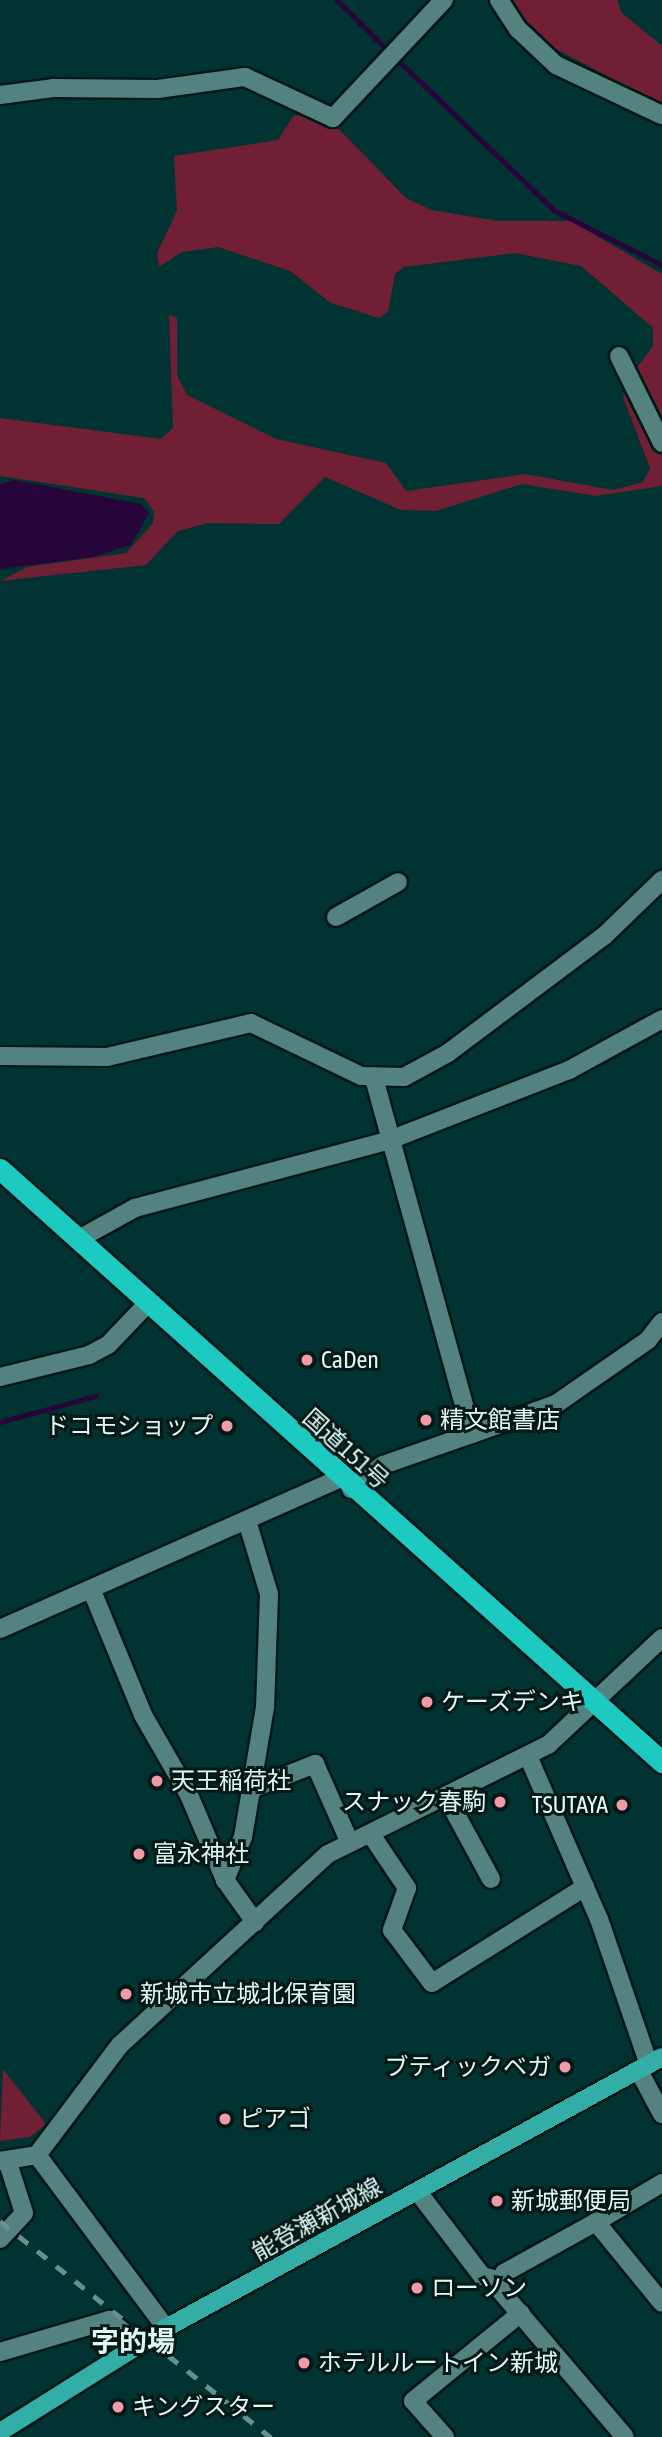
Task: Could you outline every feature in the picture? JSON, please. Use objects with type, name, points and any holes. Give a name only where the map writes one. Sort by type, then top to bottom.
[{"type":"highway","name":"国道151号","points":[[0,1169],[345,1484],[662,1762]]},
{"type":"main road","name":"能登瀬新城線","points":[[0,2431],[166,2328],[650,2064]]},
{"type":"street","points":[[0,95],[53,88],[158,89],[246,77],[333,118],[444,0]]},
{"type":"street","points":[[499,0],[518,30],[556,65],[662,115]]},
{"type":"street","points":[[619,356],[662,443]]},
{"type":"street","points":[[0,1056],[107,1057],[251,1023],[374,1078],[404,1077],[448,1053],[604,936],[662,880]]},
{"type":"street","points":[[336,917],[398,882]]},
{"type":"street","points":[[77,1240],[135,1208],[387,1141],[569,1070],[662,1019]]},
{"type":"street","points":[[374,1078],[387,1141],[472,1434]]},
{"type":"street","points":[[0,1377],[99,1350],[146,1304]]},
{"type":"street","points":[[0,1629],[345,1484],[383,1465],[556,1404],[648,1340],[662,1322]]},
{"type":"street","points":[[225,1880],[254,1788],[271,1611],[248,1524]]},
{"type":"street","points":[[92,1591],[143,1715],[189,1795],[225,1880],[255,1922]]},
{"type":"street","points":[[0,2239],[24,2213],[4,2162],[37,2155],[120,2045],[328,1854],[372,1836],[528,1756],[563,1732],[593,1700],[662,1638]]},
{"type":"street","points":[[528,1756],[586,1887],[650,2064],[662,2114]]},
{"type":"street","points":[[254,1788],[315,1764],[350,1843]]},
{"type":"street","points":[[447,1798],[491,1879]]},
{"type":"street","points":[[372,1836],[407,1888],[392,1930],[432,1983],[586,1887]]},
{"type":"street","points":[[37,2155],[166,2328]]},
{"type":"street","points":[[498,2280],[662,2183]]},
{"type":"street","points":[[418,2192],[482,2276],[498,2280],[521,2313],[625,2437]]},
{"type":"street","points":[[596,2222],[662,2303]]},
{"type":"street","points":[[445,2437],[413,2401],[521,2313]]},
{"type":"street","points":[[0,2352],[109,2320],[139,2344]]},
{"type":"shaded area","points":[[511,0],[617,0],[622,13],[662,46],[662,105],[539,40]]},
{"type":"shaded area","points":[[304,113],[335,125],[406,198],[431,210],[497,221],[571,221],[662,274],[662,426],[636,369],[653,346],[653,328],[581,266],[515,253],[404,267],[395,274],[388,312],[379,318],[331,303],[290,271],[218,247],[182,252],[159,267],[157,253],[177,211],[174,156],[278,140],[293,116]]},
{"type":"shaded area","points":[[169,315],[177,318],[177,375],[187,395],[276,439],[386,463],[406,491],[525,474],[613,490],[643,482],[650,468],[623,397],[627,391],[662,450],[662,486],[595,496],[522,484],[436,511],[401,510],[325,477],[279,524],[208,523],[178,531],[146,565],[0,581],[27,567],[126,553],[153,523],[154,511],[144,498],[0,476],[0,418],[161,439],[173,428]]},
{"type":"shaded area","points":[[14,480],[141,504],[149,513],[131,545],[93,557],[0,569],[0,484]]},
{"type":"shaded area","points":[[3,2069],[46,2124],[30,2137],[0,2141]]},
{"type":"waterway","points":[[337,0],[390,52]]},
{"type":"waterway","points":[[396,58],[554,210],[662,265]]},
{"type":"waterway","points":[[0,1422],[96,1396]]},
{"type":"railway","points":[[0,2221],[271,2437]]},
{"type":"place","name":"CaDen","points":[[307,1360]]},
{"type":"place","name":"精文館書店","points":[[426,1420]]},
{"type":"place","name":"ドコモショップ","points":[[227,1426]]},
{"type":"place","name":"ケーズデンキ","points":[[427,1702]]},
{"type":"place","name":"天王稲荷社","points":[[157,1781]]},
{"type":"place","name":"スナック春駒","points":[[500,1802]]},
{"type":"place","name":"TSUTAYA","points":[[622,1805]]},
{"type":"place","name":"富永神社","points":[[139,1854]]},
{"type":"place","name":"新城市立城北保育園","points":[[126,1994]]},
{"type":"place","name":"ブティックベガ","points":[[565,2067]]},
{"type":"place","name":"ピアゴ","points":[[225,2119]]},
{"type":"place","name":"新城郵便局","points":[[497,2201]]},
{"type":"place","name":"ローソン","points":[[417,2288]]},
{"type":"place","name":"ホテルルートイン新城","points":[[304,2363]]},
{"type":"place","name":"キングスター","points":[[118,2407]]},
{"type":"district","name":"字的場","points":[[133,2341]]}]
